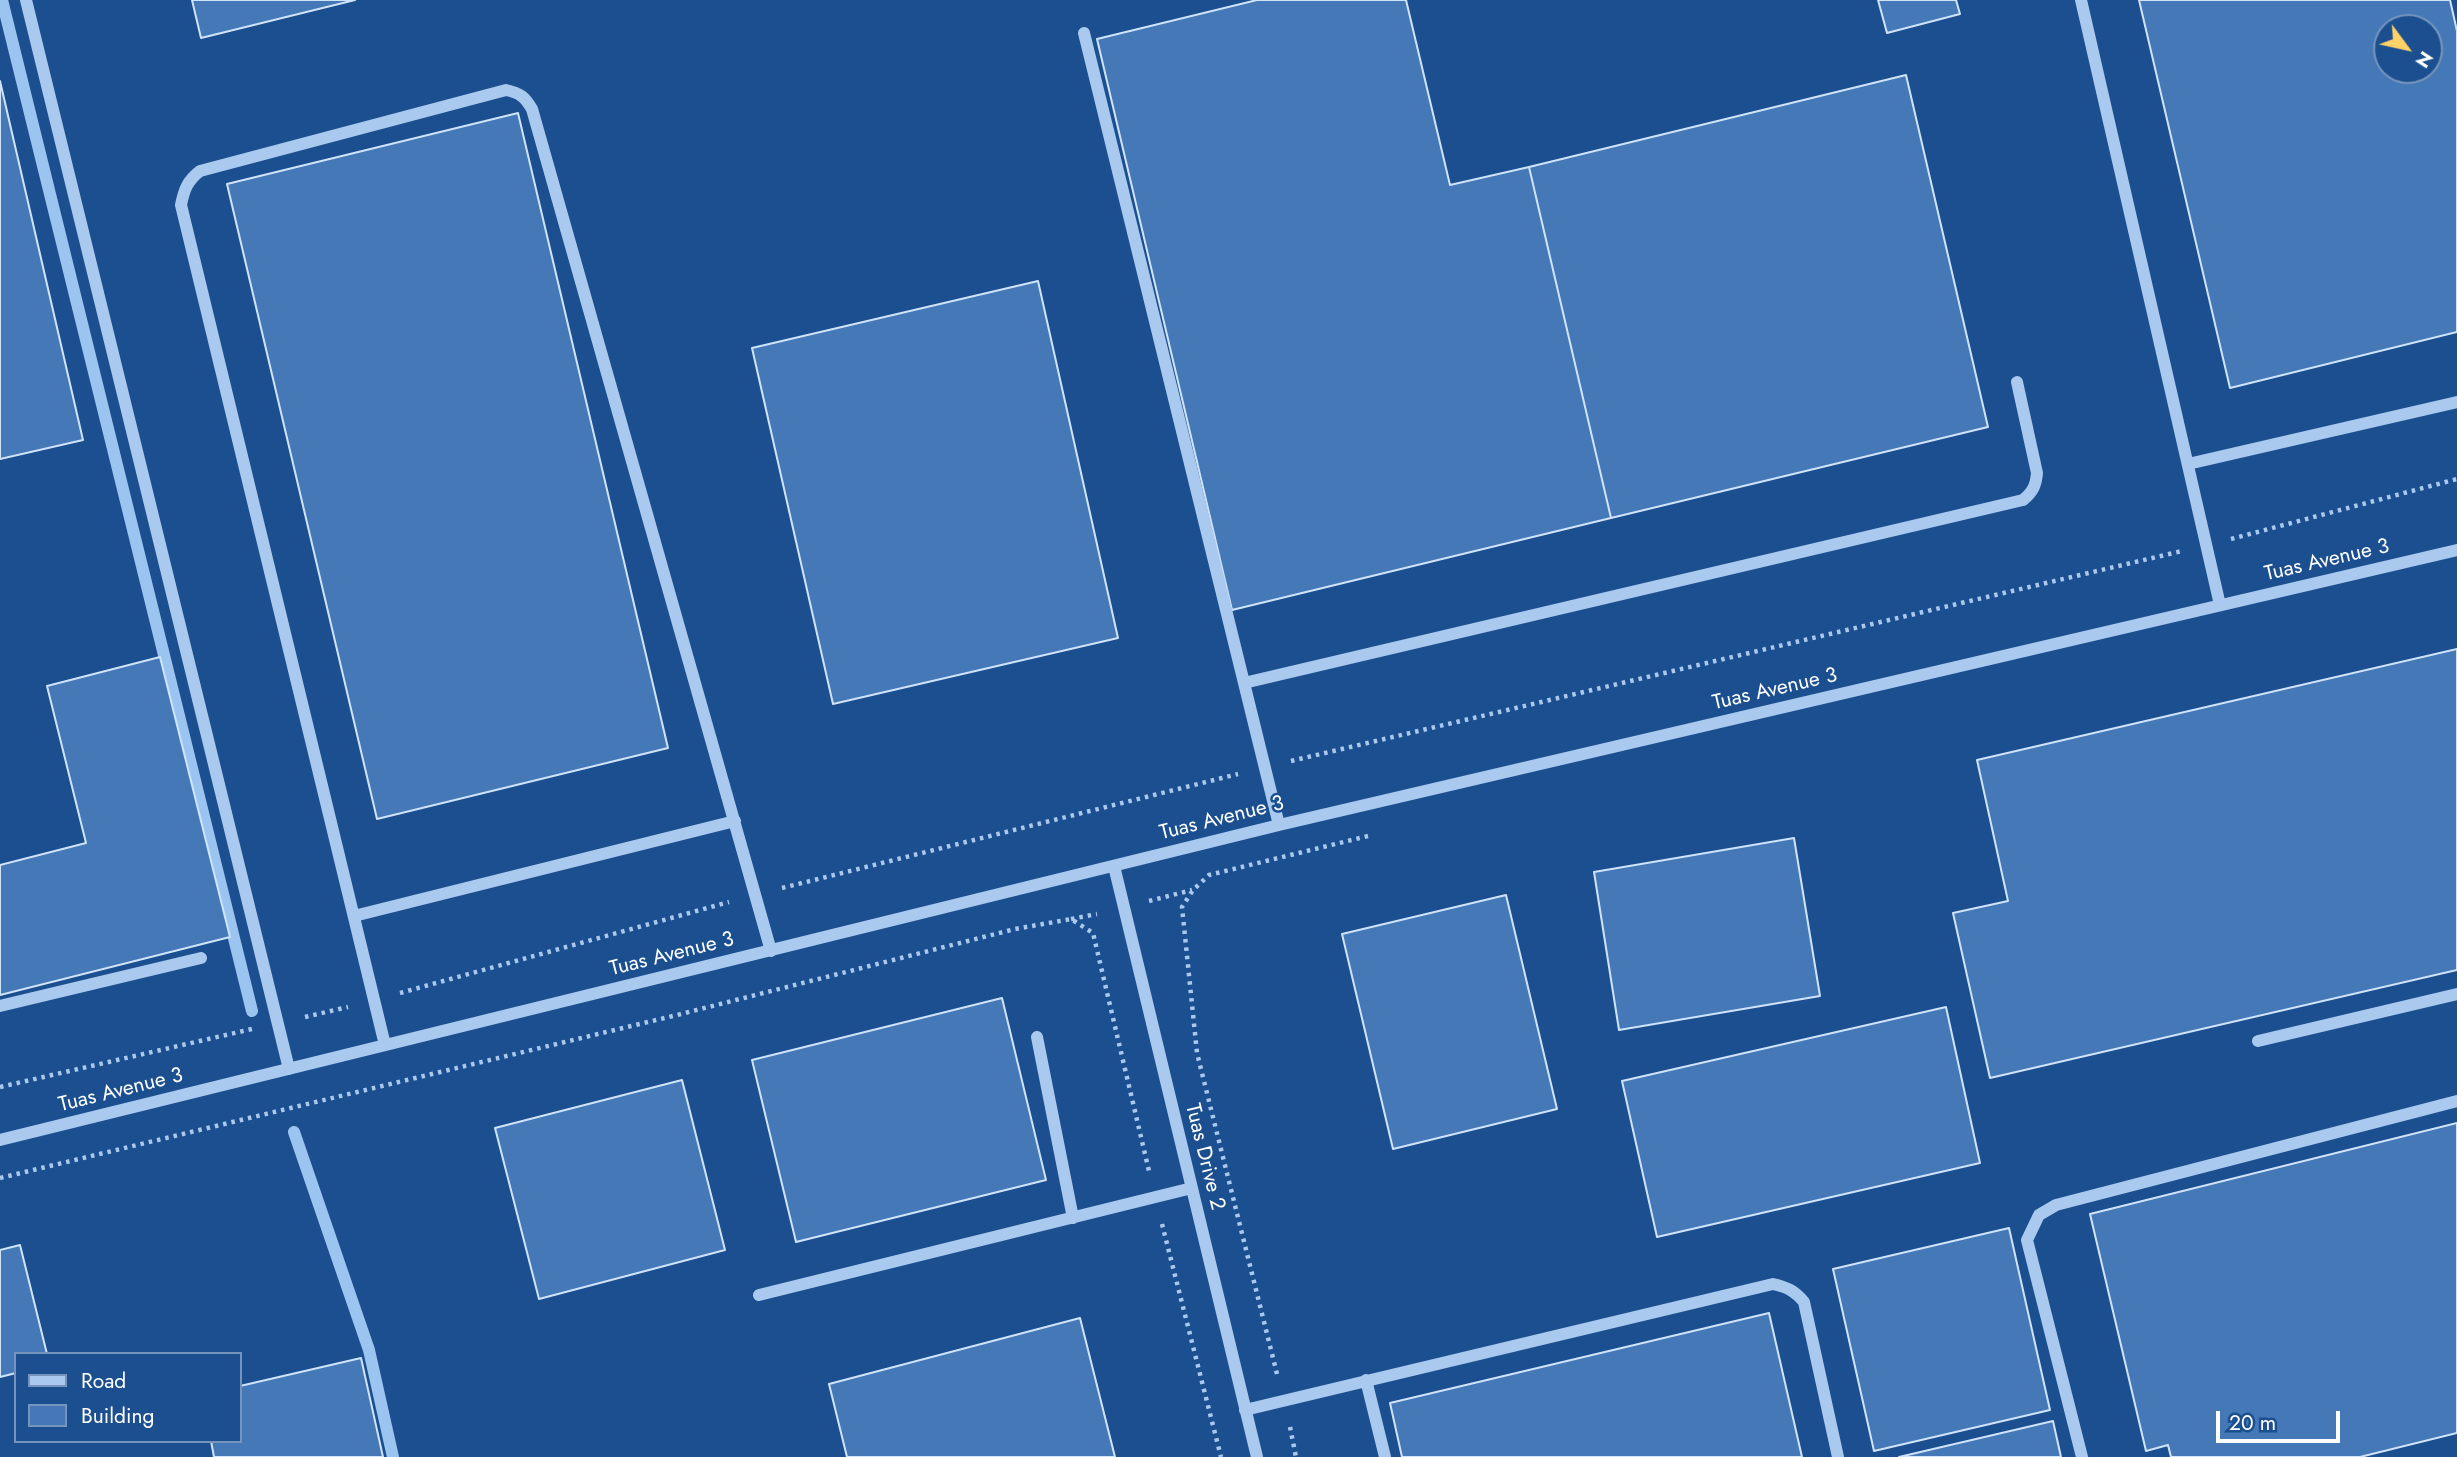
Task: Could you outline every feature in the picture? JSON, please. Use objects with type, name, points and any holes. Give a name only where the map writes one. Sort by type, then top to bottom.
[{"type":"street","points":[[26,0],[289,1069]]},
{"type":"street","points":[[2081,0],[2220,605]]},
{"type":"street","points":[[1084,33],[1279,825]]},
{"type":"street","points":[[386,1045],[181,205],[190,178],[200,171],[506,90],[526,98],[532,109],[771,951]]},
{"type":"street","points":[[1244,683],[2023,500],[2031,494],[2037,473],[2017,382]]},
{"type":"street","points":[[2188,464],[2457,402]]},
{"type":"street","name":"Tuas Avenue 3","points":[[0,1140],[1279,825],[2457,550]]},
{"type":"street","points":[[354,916],[735,821]]},
{"type":"street","name":"Tuas Drive 2","points":[[1114,866],[1257,1457]]},
{"type":"street","points":[[0,1006],[201,958]]},
{"type":"street","points":[[2259,1041],[2457,994]]},
{"type":"street","points":[[1037,1037],[1073,1218]]},
{"type":"street","points":[[2082,1457],[2027,1240],[2039,1215],[2056,1205],[2457,1101]]},
{"type":"street","points":[[759,1295],[1192,1188]]},
{"type":"street","points":[[1245,1410],[1773,1284],[1787,1287],[1797,1293],[1804,1302],[1838,1457]]},
{"type":"street","points":[[1366,1380],[1385,1457]]},
{"type":"path","points":[[0,1087],[374,1000],[755,895],[1265,768],[2208,545],[2457,479]]},
{"type":"path","points":[[1193,890],[1182,907],[1197,1053],[1296,1457]]},
{"type":"path","points":[[0,1178],[663,1019],[1015,929],[1070,919],[1093,933],[1155,1198],[1221,1457]]},
{"type":"building","points":[[192,0],[355,0],[201,38]]},
{"type":"building","points":[[1257,0],[1406,0],[1450,185],[1529,167],[1611,518],[1232,610],[1097,39]]},
{"type":"building","points":[[1878,0],[1956,0],[1960,14],[1887,33]]},
{"type":"building","points":[[2139,0],[2450,0],[2457,31],[2457,332],[2230,388]]},
{"type":"building","points":[[1906,75],[1988,427],[1611,518],[1529,167]]},
{"type":"building","points":[[0,81],[83,440],[0,459]]},
{"type":"building","points":[[518,113],[668,748],[377,819],[227,184]]},
{"type":"building","points":[[1038,281],[1118,638],[833,704],[752,348]]},
{"type":"building","points":[[2457,649],[2457,970],[1990,1078],[1953,913],[2008,901],[1977,760]]},
{"type":"building","points":[[160,657],[230,937],[0,995],[0,865],[86,843],[47,686]]},
{"type":"building","points":[[1794,838],[1820,996],[1619,1030],[1594,872]]},
{"type":"building","points":[[1506,895],[1557,1109],[1393,1149],[1342,934]]},
{"type":"building","points":[[1002,998],[1046,1180],[796,1242],[752,1060]]},
{"type":"building","points":[[1946,1007],[1980,1163],[1657,1237],[1622,1081]]},
{"type":"building","points":[[682,1080],[725,1250],[539,1299],[495,1128]]},
{"type":"building","points":[[2457,1123],[2457,1433],[2360,1457],[2171,1457],[2168,1445],[2146,1451],[2090,1214]]},
{"type":"building","points":[[2009,1228],[2050,1410],[1874,1451],[1833,1269]]},
{"type":"building","points":[[20,1245],[47,1352],[14,1352],[14,1374],[0,1377],[0,1250]]},
{"type":"building","points":[[1769,1313],[1802,1457],[1402,1457],[1390,1403]]},
{"type":"building","points":[[1080,1318],[1115,1457],[847,1457],[829,1384]]},
{"type":"building","points":[[361,1358],[383,1457],[214,1457],[211,1443],[242,1443],[242,1386]]},
{"type":"building","points":[[2053,1421],[2061,1457],[1899,1457]]},
{"type":"waterway","points":[[2,0],[252,1011]]},
{"type":"waterway","points":[[294,1132],[369,1350],[393,1457]]}]
